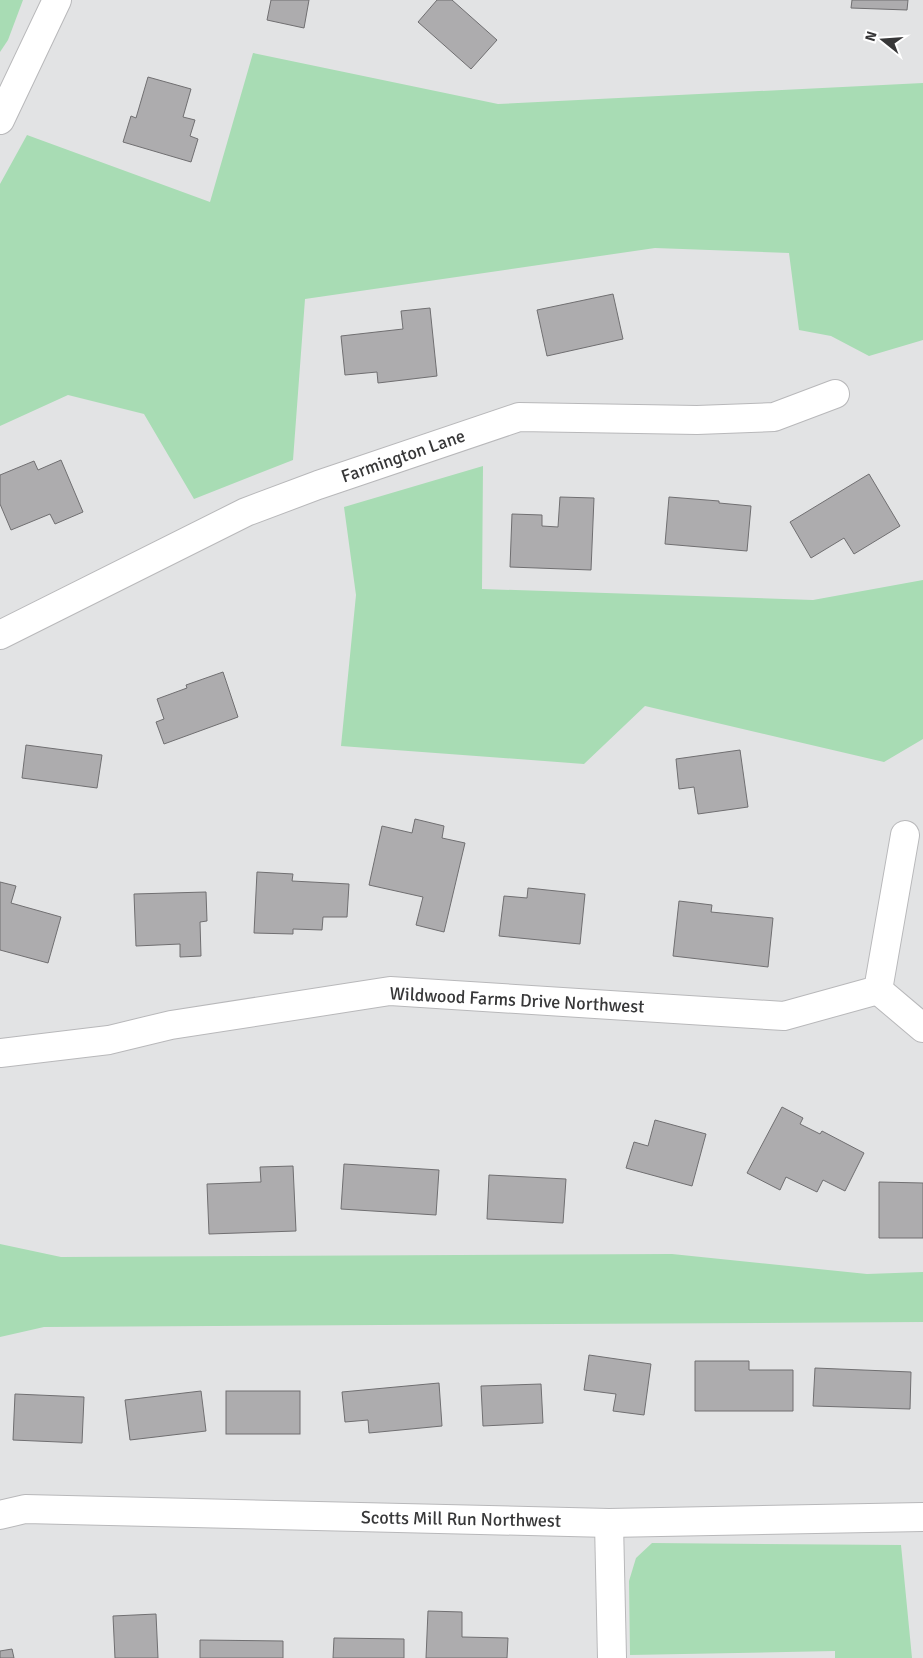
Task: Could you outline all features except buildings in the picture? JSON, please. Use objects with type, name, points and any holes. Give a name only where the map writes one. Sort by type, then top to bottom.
[{"type":"street","points":[[0,120],[57,0]]},
{"type":"street","name":"Farmington Lane","points":[[0,635],[246,512],[318,485],[519,417],[697,420],[774,418],[835,394]]},
{"type":"street","points":[[905,835],[878,990],[923,1028]]},
{"type":"street","name":"Wildwood Farms Drive Northwest","points":[[0,1053],[109,1040],[171,1025],[390,991],[784,1016],[878,990]]},
{"type":"street","name":"Scotts Mill Run Northwest","points":[[0,1515],[25,1508],[609,1523],[923,1517]]},
{"type":"street","points":[[609,1523],[612,1658]]},
{"type":"green space","points":[[0,0],[23,0],[8,40],[0,52]]},
{"type":"green space","points":[[253,53],[498,104],[923,83],[923,340],[869,356],[831,336],[799,330],[789,253],[655,248],[305,299],[293,460],[194,499],[144,414],[68,395],[0,426],[0,184],[27,135],[210,202]]},
{"type":"green space","points":[[483,466],[482,589],[813,600],[923,580],[923,739],[884,762],[645,706],[584,764],[341,746],[356,595],[344,507]]},
{"type":"green space","points":[[0,1244],[61,1257],[672,1254],[867,1274],[923,1272],[923,1322],[44,1327],[0,1337]]},
{"type":"green space","points":[[652,1543],[901,1545],[912,1658],[835,1658],[835,1651],[630,1655],[629,1581],[636,1558]]}]
